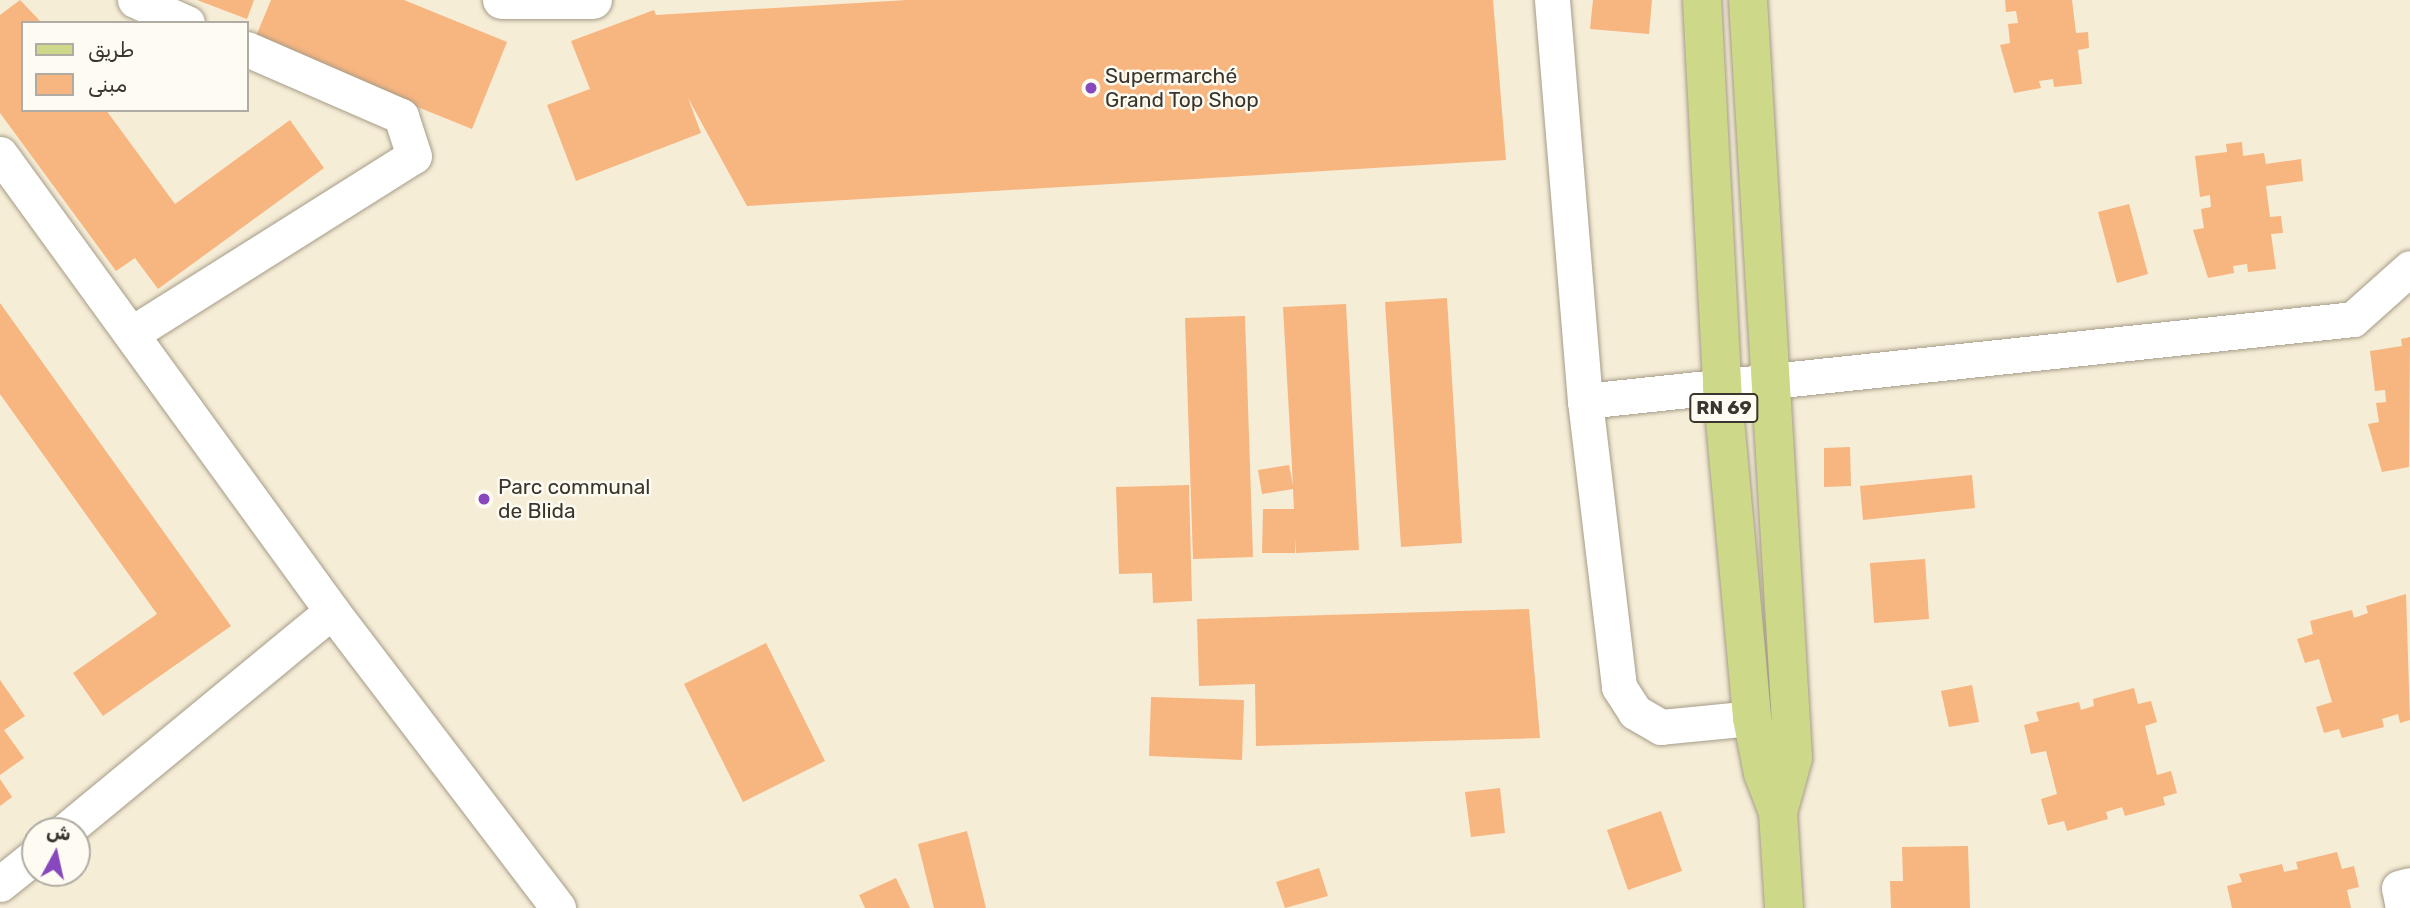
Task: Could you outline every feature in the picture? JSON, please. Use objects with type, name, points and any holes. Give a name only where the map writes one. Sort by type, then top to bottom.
[{"type":"main road","name":"RN 69","points":[[1702,0],[1722,387],[1752,718],[1763,774],[1779,812]]},
{"type":"main road","name":"RN 69","points":[[1748,0],[1793,758],[1779,812],[1784,908]]},
{"type":"street","points":[[135,0],[182,21]]},
{"type":"street","points":[[502,0],[593,0]]},
{"type":"street","points":[[1552,0],[1585,401],[1616,672],[1625,701],[1661,727],[1752,718]]},
{"type":"street","points":[[131,334],[414,156],[401,116],[248,49]]},
{"type":"street","points":[[0,154],[332,611],[558,908]]},
{"type":"street","points":[[1585,401],[2353,319],[2410,268]]},
{"type":"street","points":[[82,817],[332,611]]},
{"type":"street","points":[[0,884],[21,867]]},
{"type":"street","points":[[2403,908],[2399,888],[2410,885]]},
{"type":"building","points":[[20,0],[40,21],[21,21],[21,112],[107,112],[175,204],[290,120],[324,168],[158,289],[135,258],[116,271],[0,113],[0,15]]},
{"type":"building","points":[[197,0],[254,0],[247,19]]},
{"type":"building","points":[[271,0],[404,0],[507,42],[472,129],[254,41]]},
{"type":"building","name":"Supermarché Grand Top Shop","points":[[907,0],[1493,0],[1506,160],[747,206],[688,98],[701,133],[576,181],[547,105],[590,89],[571,41],[654,10],[656,15]]},
{"type":"building","points":[[1593,0],[1652,0],[1649,34],[1590,29]]},
{"type":"building","points":[[2005,0],[2072,0],[2076,33],[2088,32],[2089,48],[2078,50],[2082,84],[2054,87],[2053,79],[2039,81],[2041,88],[2014,93],[2000,45],[2010,43],[2008,24],[2018,23],[2016,11],[2006,12]]},
{"type":"building","points":[[2242,142],[2243,156],[2264,153],[2266,164],[2301,159],[2303,181],[2266,186],[2270,217],[2281,216],[2283,233],[2271,234],[2276,269],[2248,272],[2247,264],[2233,266],[2234,273],[2208,278],[2193,230],[2204,228],[2201,209],[2211,207],[2210,195],[2200,197],[2195,156],[2227,152],[2226,144]]},
{"type":"building","points":[[2129,204],[2148,274],[2117,283],[2098,212]]},
{"type":"building","points":[[1447,298],[1462,543],[1401,547],[1385,302]]},
{"type":"building","points":[[0,303],[231,626],[103,716],[73,673],[157,614],[0,394]]},
{"type":"building","points":[[1346,304],[1359,550],[1296,553],[1295,539],[1295,553],[1262,553],[1263,509],[1294,509],[1293,489],[1262,494],[1258,470],[1289,465],[1293,485],[1283,307]]},
{"type":"building","points":[[1245,316],[1253,557],[1193,559],[1185,318]]},
{"type":"building","points":[[2410,337],[2409,467],[2382,472],[2368,424],[2379,422],[2376,403],[2386,402],[2385,390],[2375,391],[2370,351],[2402,346],[2401,339]]},
{"type":"building","points":[[1850,447],[1851,486],[1824,487],[1824,448]]},
{"type":"building","points":[[1972,475],[1975,508],[1863,520],[1860,486]]},
{"type":"building","points":[[1189,485],[1192,601],[1153,603],[1152,573],[1119,574],[1116,487]]},
{"type":"building","points":[[1925,559],[1929,619],[1874,623],[1870,563]]},
{"type":"building","points":[[2406,594],[2410,720],[2400,723],[2398,714],[2382,719],[2384,727],[2342,738],[2339,729],[2324,733],[2316,707],[2332,702],[2319,659],[2305,663],[2297,639],[2313,634],[2310,621],[2352,610],[2354,618],[2368,613],[2366,606]]},
{"type":"building","points":[[1529,609],[1540,738],[1256,746],[1255,684],[1199,686],[1197,619]]},
{"type":"building","points":[[766,643],[825,761],[743,802],[684,684]]},
{"type":"building","points":[[0,680],[25,716],[4,730],[24,758],[0,775]]},
{"type":"building","points":[[1972,685],[1979,722],[1949,727],[1941,691]]},
{"type":"building","points":[[2134,688],[2138,704],[2151,701],[2157,722],[2145,726],[2157,775],[2171,771],[2177,793],[2163,797],[2165,805],[2125,816],[2122,807],[2106,812],[2108,819],[2067,831],[2064,821],[2048,825],[2041,799],[2057,794],[2046,751],[2031,754],[2024,725],[2039,721],[2036,712],[2079,702],[2081,710],[2094,706],[2093,699]]},
{"type":"building","points":[[1151,697],[1244,700],[1242,760],[1149,756]]},
{"type":"building","points":[[0,779],[12,797],[0,806]]},
{"type":"building","points":[[1500,788],[1505,833],[1471,837],[1465,792]]},
{"type":"building","points":[[1661,811],[1682,871],[1628,890],[1607,830]]},
{"type":"building","points":[[967,831],[986,908],[934,908],[918,844]]},
{"type":"building","points":[[1968,846],[1970,908],[1891,908],[1890,881],[1903,881],[1902,847]]},
{"type":"building","points":[[2337,852],[2342,869],[2354,866],[2359,887],[2347,890],[2351,908],[2232,908],[2227,886],[2242,882],[2239,874],[2282,864],[2284,872],[2298,869],[2296,862]]},
{"type":"building","points":[[1319,868],[1328,896],[1285,908],[1276,882]]},
{"type":"building","points":[[896,878],[910,908],[865,908],[859,895]]},
{"type":"place","name":"Supermarché Grand Top Shop","points":[[1091,88]]},
{"type":"place","name":"Parc communal de Blida","points":[[484,499]]}]
